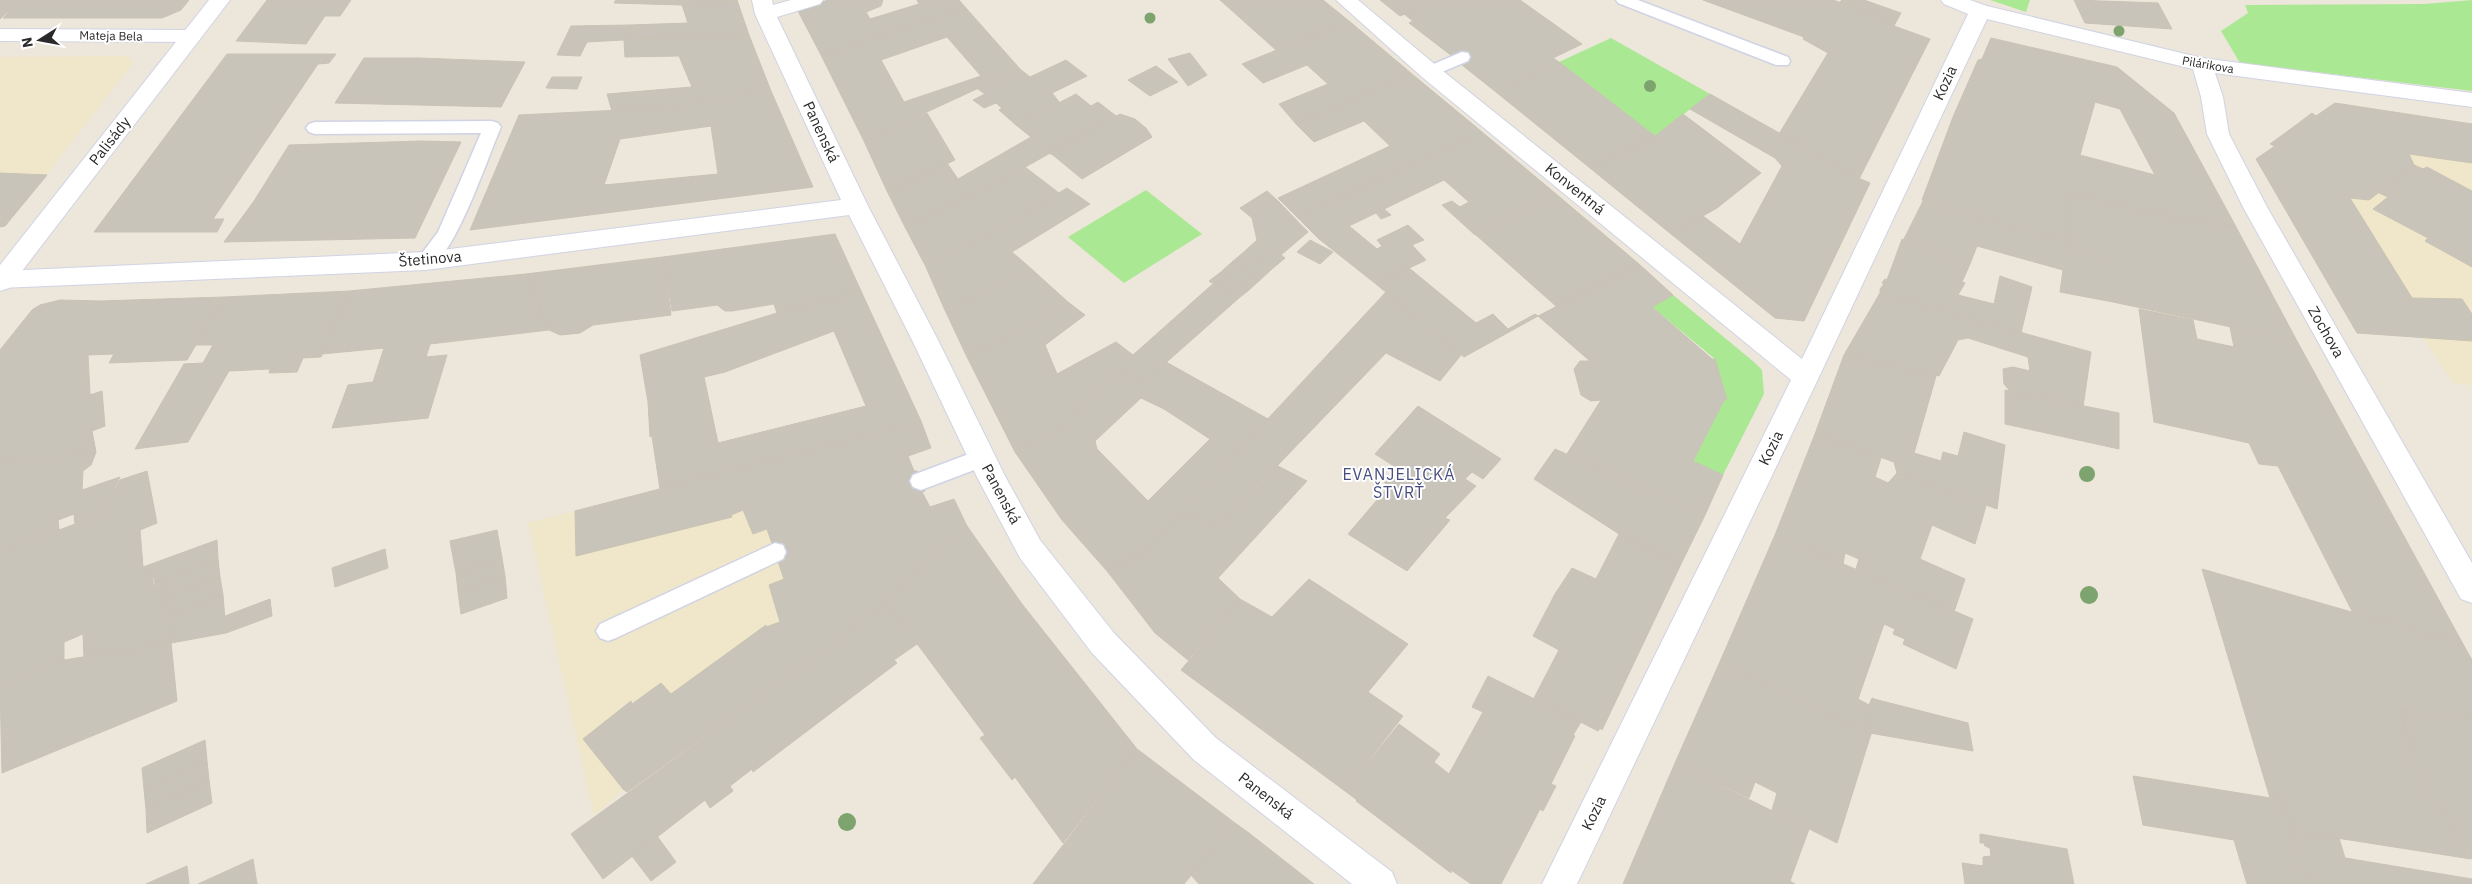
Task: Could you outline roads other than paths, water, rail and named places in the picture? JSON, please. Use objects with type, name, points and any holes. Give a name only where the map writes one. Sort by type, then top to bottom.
[{"type":"street","name":"Palisády","points":[[1,281],[220,0]]},
{"type":"street","points":[[764,7],[813,0]]},
{"type":"street","name":"Konventná","points":[[1346,0],[1430,72],[1806,377]]},
{"type":"street","name":"Pilárikova","points":[[1950,0],[1980,11],[2202,66],[2472,100]]},
{"type":"street","name":"Panenská","points":[[764,7],[856,206],[925,340],[982,458],[1030,548],[1103,643],[1205,749],[1380,884]]},
{"type":"street","name":"Kozia","points":[[1559,884],[1806,377],[1980,11]]},
{"type":"street","name":"Mateja Bela","points":[[0,35],[192,36]]},
{"type":"street","name":"Zochova","points":[[2202,66],[2212,97],[2218,134],[2255,208],[2472,590]]},
{"type":"street","name":"Štetinova","points":[[1,281],[426,261],[856,206]]},
{"type":"lane","points":[[1624,0],[1782,61]]},
{"type":"lane","points":[[1430,72],[1462,57]]},
{"type":"lane","points":[[315,128],[492,127],[446,234],[426,261]]},
{"type":"lane","points":[[921,481],[982,458]]},
{"type":"lane","points":[[608,631],[775,552]]},
{"type":"district","name":"EVANJELICKÁ ŠTVRŤ","points":[[1399,483]]}]
